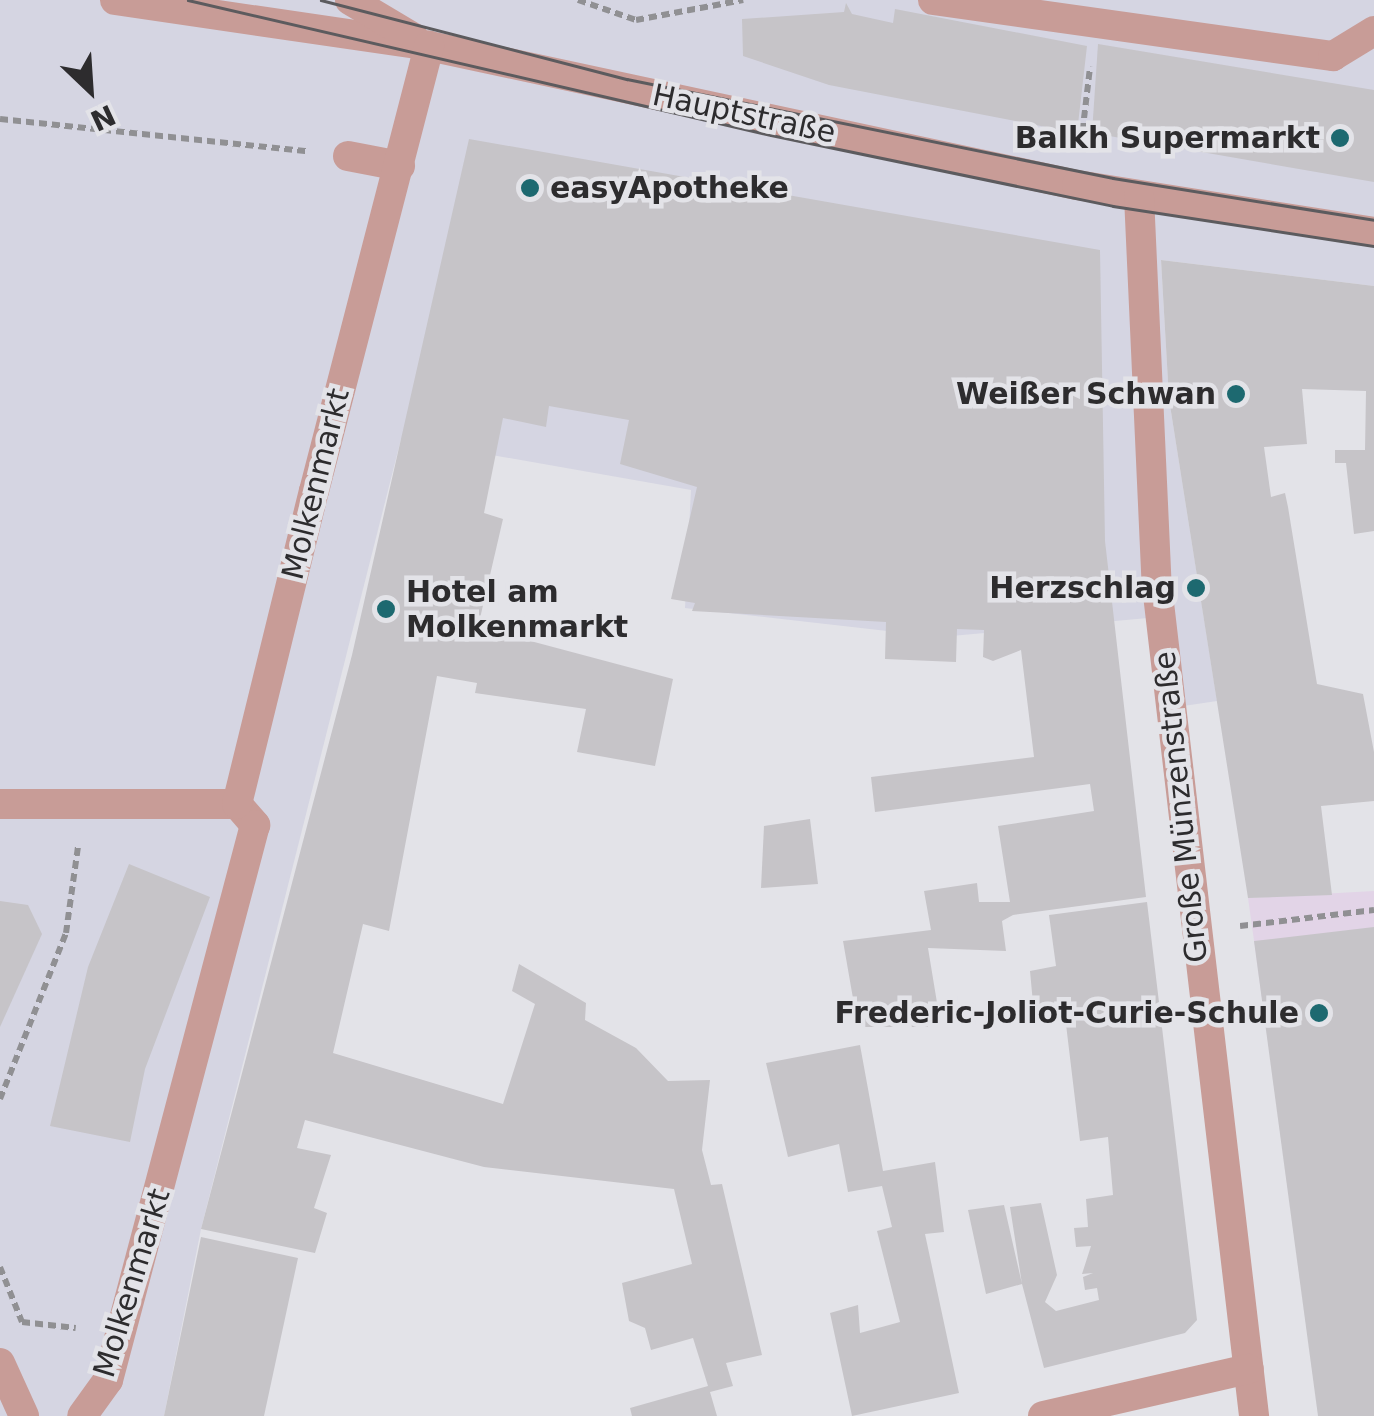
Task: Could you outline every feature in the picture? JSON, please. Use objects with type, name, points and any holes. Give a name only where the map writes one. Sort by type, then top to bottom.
[{"type":"street","name":"Hauptstraße","points":[[116,0],[429,46],[1077,185],[1374,232]]},
{"type":"street","points":[[350,0],[429,46]]},
{"type":"street","points":[[933,0],[1333,56],[1374,31]]},
{"type":"street","name":"Molkenmarkt","points":[[82,1416],[114,1360],[248,869],[255,825],[237,804],[429,46]]},
{"type":"street","points":[[348,156],[400,166]]},
{"type":"street","name":"Große Münzenstraße","points":[[1139,196],[1157,586],[1254,1416]]},
{"type":"street","points":[[0,804],[237,804]]},
{"type":"street","points":[[0,1363],[24,1416]]},
{"type":"street","points":[[1044,1416],[1249,1370]]},
{"type":"path","points":[[578,0],[636,20],[744,0]]},
{"type":"path","points":[[1077,185],[1095,20]]},
{"type":"path","points":[[0,119],[348,156]]},
{"type":"path","points":[[0,1099],[66,933],[84,806]]},
{"type":"path","points":[[1252,923],[1374,910]]},
{"type":"path","points":[[0,1267],[22,1322],[82,1329],[114,1360]]},
{"type":"shaded area","points":[[0,0],[1374,0],[1374,286],[1161,260],[1169,399],[1217,701],[1170,708],[1159,617],[940,637],[685,608],[691,490],[401,439],[201,1229],[164,1416],[0,1416]]},
{"type":"shaded area","name":"Frederic-Joliot-Curie-Schule","points":[[1374,891],[1374,1086],[1276,1097],[1248,898]]},
{"type":"building","points":[[846,3],[852,14],[893,23],[895,9],[1087,46],[1077,133],[829,85],[743,56],[742,19],[844,12]]},
{"type":"building","points":[[1098,44],[1374,90],[1374,182],[1092,133]]},
{"type":"building","points":[[469,139],[1100,250],[1105,541],[1146,897],[1013,915],[1002,921],[1006,951],[928,948],[941,1027],[858,1027],[843,941],[931,930],[924,891],[977,883],[979,902],[1010,902],[998,826],[1094,811],[1090,784],[875,812],[871,777],[1034,757],[1021,650],[993,661],[983,657],[984,630],[957,629],[956,662],[885,659],[886,622],[692,611],[695,603],[671,599],[697,487],[620,464],[629,420],[549,406],[546,427],[503,418],[484,513],[503,519],[478,627],[673,679],[655,766],[577,752],[586,709],[475,693],[477,683],[437,676],[389,931],[363,924],[333,1053],[503,1104],[535,1004],[512,991],[519,964],[586,1003],[585,1020],[636,1048],[668,1081],[710,1080],[702,1150],[711,1185],[722,1184],[762,1355],[726,1363],[733,1386],[710,1392],[717,1416],[632,1416],[630,1408],[708,1386],[693,1338],[651,1350],[645,1328],[629,1321],[622,1283],[692,1264],[674,1189],[484,1167],[305,1120],[297,1148],[331,1155],[314,1208],[327,1213],[315,1253],[201,1229],[352,655]]},
{"type":"building","points":[[1161,260],[1374,286],[1374,531],[1354,534],[1346,463],[1335,463],[1335,450],[1365,450],[1366,391],[1302,389],[1307,444],[1264,447],[1271,497],[1285,493],[1317,684],[1363,694],[1374,752],[1374,801],[1321,806],[1332,895],[1248,898],[1169,399]]},
{"type":"building","points":[[810,819],[818,884],[761,888],[764,826]]},
{"type":"building","points":[[129,864],[210,897],[145,1069],[130,1142],[50,1126],[88,967]]},
{"type":"building","points":[[0,901],[28,905],[42,934],[0,1027]]},
{"type":"building","points":[[1147,902],[1197,1320],[1185,1333],[1044,1368],[1022,1284],[1010,1207],[1041,1203],[1057,1275],[1045,1302],[1056,1311],[1099,1300],[1097,1288],[1085,1290],[1083,1277],[1093,1273],[1082,1274],[1091,1246],[1076,1247],[1074,1228],[1088,1227],[1086,1199],[1113,1195],[1108,1137],[1080,1141],[1065,1016],[1087,1012],[1034,1014],[1030,971],[1056,966],[1049,915]]},
{"type":"building","points":[[1374,927],[1374,1416],[1318,1416],[1254,941]]},
{"type":"building","points":[[860,1045],[883,1171],[935,1162],[944,1232],[925,1234],[959,1393],[852,1416],[830,1313],[858,1305],[860,1333],[900,1322],[877,1231],[892,1227],[882,1186],[848,1192],[839,1144],[788,1157],[766,1063]]},
{"type":"building","points":[[1004,1205],[1022,1284],[986,1294],[968,1210]]},
{"type":"building","points":[[201,1237],[298,1258],[264,1416],[164,1416]]},
{"type":"tram line","points":[[188,0],[771,135],[1113,206],[1374,246]]},
{"type":"tram line","points":[[321,0],[627,79],[1113,178],[1374,220]]},
{"type":"place","name":"Balkh Supermarkt","points":[[1340,138]]},
{"type":"place","name":"easyApotheke","points":[[530,188]]},
{"type":"place","name":"Weißer Schwan","points":[[1236,394]]},
{"type":"place","name":"Herzschlag","points":[[1196,588]]},
{"type":"place","name":"Hotel am Molkenmarkt","points":[[386,609]]},
{"type":"place","name":"Frederic-Joliot-Curie-Schule","points":[[1319,1013]]}]
